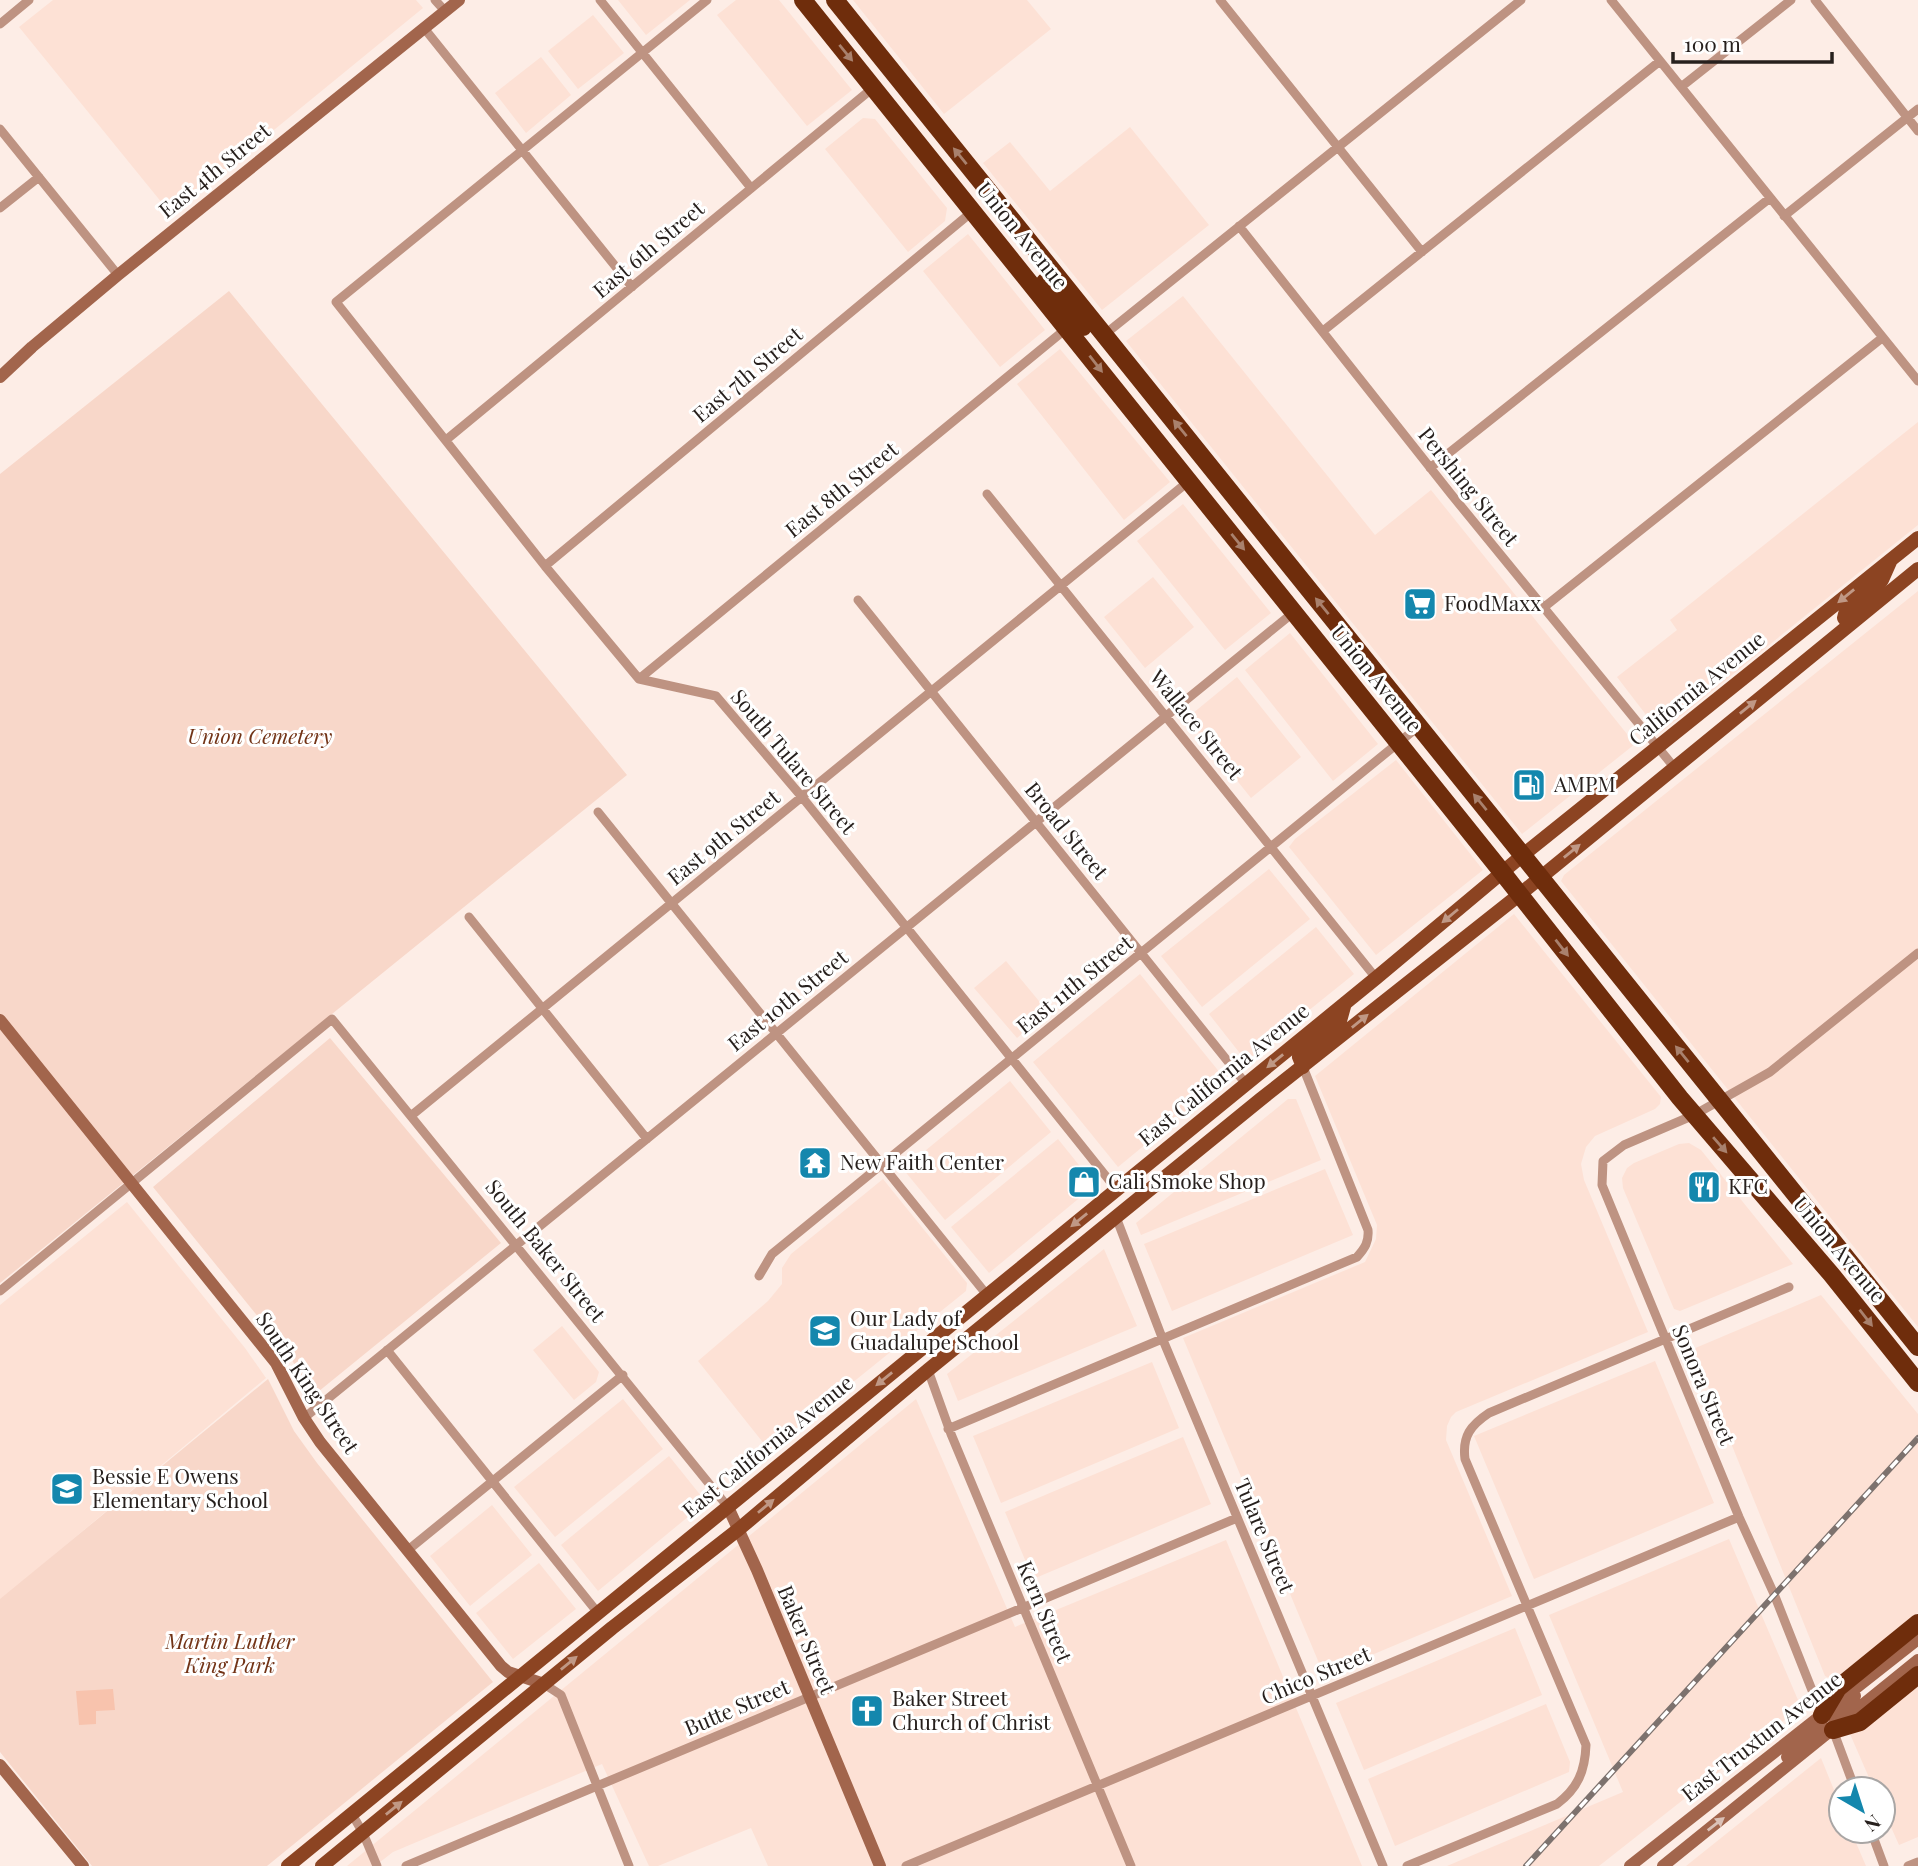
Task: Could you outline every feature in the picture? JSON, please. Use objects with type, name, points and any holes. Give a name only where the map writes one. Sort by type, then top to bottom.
[{"type":"highway","name":"Union Avenue","points":[[803,0],[1694,1115],[1831,1274],[1918,1383]]},
{"type":"highway","name":"Union Avenue","points":[[835,0],[1918,1347]]},
{"type":"highway","points":[[1016,265],[1038,273],[1086,331],[1104,335]]},
{"type":"highway","points":[[1822,1715],[1838,1688],[1918,1623]]},
{"type":"highway","points":[[1833,1730],[1860,1722],[1918,1675]]},
{"type":"main road","name":"California Avenue","points":[[1502,872],[1918,538]]},
{"type":"main road","points":[[1849,625],[1844,618],[1845,614],[1882,580],[1890,560]]},
{"type":"main road","points":[[1520,895],[1918,569]]},
{"type":"main road","name":"East California Avenue","points":[[288,1866],[1376,978],[1502,872]]},
{"type":"main road","name":"East California Avenue","points":[[322,1866],[739,1529],[1116,1217],[1520,895]]},
{"type":"main road","points":[[1303,1067],[1299,1057],[1340,1021],[1345,1003]]},
{"type":"main road","points":[[1200,1149],[1246,1096],[1249,1090],[1246,1084]]},
{"type":"main road","points":[[1116,1217],[1118,1204],[1165,1150]]},
{"type":"main road","points":[[944,1358],[988,1305],[987,1295]]},
{"type":"street","points":[[0,24],[29,0]]},
{"type":"street","points":[[435,0],[444,12]]},
{"type":"street","name":"East 4th Street","points":[[0,377],[118,275],[459,0]]},
{"type":"street","points":[[600,0],[751,188]]},
{"type":"street","points":[[639,678],[335,302],[707,0]]},
{"type":"street","points":[[1220,0],[1422,252]]},
{"type":"street","points":[[1104,335],[1521,0]]},
{"type":"street","points":[[1611,0],[1918,381]]},
{"type":"street","points":[[1681,87],[1791,0]]},
{"type":"street","points":[[1815,0],[1918,131]]},
{"type":"street","points":[[424,28],[632,287]]},
{"type":"street","points":[[1323,331],[1660,61]]},
{"type":"street","name":"East 6th Street","points":[[446,440],[874,88]]},
{"type":"street","points":[[1784,216],[1918,109]]},
{"type":"street","points":[[0,129],[118,275]]},
{"type":"street","points":[[0,208],[38,177]]},
{"type":"street","points":[[1430,468],[1770,198]]},
{"type":"street","name":"East 7th Street","points":[[545,565],[973,211]]},
{"type":"street","name":"Pershing Street","points":[[1239,226],[1430,468],[1674,768]]},
{"type":"street","name":"East 8th Street","points":[[639,678],[1067,328]]},
{"type":"street","points":[[1543,608],[1882,338]]},
{"type":"street","name":"East 9th Street","points":[[412,1115],[1189,481]]},
{"type":"street","name":"Wallace Street","points":[[988,494],[1376,978]]},
{"type":"street","name":"Broad Street","points":[[858,600],[1246,1084]]},
{"type":"street","name":"East 10th Street","points":[[304,1418],[1294,612]]},
{"type":"street","name":"South Tulare Street","points":[[639,678],[716,696],[802,797],[1117,1190]]},
{"type":"street","name":"East 11th Street","points":[[759,1276],[772,1254],[1419,726]]},
{"type":"street","points":[[598,811],[987,1295]]},
{"type":"street","points":[[469,917],[647,1139]]},
{"type":"street","points":[[1694,1115],[1770,1072],[1918,953]]},
{"type":"street","name":"South Baker Street","points":[[132,1183],[332,1019],[517,1244],[727,1507]]},
{"type":"street","name":"South King Street","points":[[0,1020],[276,1363],[304,1418],[320,1442],[501,1666],[508,1672],[544,1684]]},
{"type":"street","points":[[948,1429],[1163,1340],[1357,1256],[1364,1250],[1368,1240],[1364,1219],[1303,1067]]},
{"type":"street","name":"Sonora Street","points":[[1694,1115],[1624,1145],[1603,1161],[1602,1185],[1822,1715]]},
{"type":"street","points":[[0,1291],[132,1183]]},
{"type":"street","name":"Tulare Street","points":[[1116,1217],[1163,1340],[1383,1866]]},
{"type":"street","points":[[1407,1866],[1557,1804],[1576,1787],[1586,1760],[1586,1745],[1465,1458],[1465,1438],[1470,1428],[1489,1413],[1789,1287]]},
{"type":"street","points":[[387,1350],[598,1613]]},
{"type":"street","name":"Kern Street","points":[[928,1370],[948,1429],[1131,1866]]},
{"type":"street","points":[[408,1550],[623,1375]]},
{"type":"street","name":"Baker Street","points":[[727,1507],[739,1529],[880,1866]]},
{"type":"street","name":"Chico Street","points":[[906,1866],[1739,1517]]},
{"type":"street","name":"Butte Street","points":[[406,1866],[1237,1518]]},
{"type":"street","name":"East Truxtun Avenue","points":[[1630,1866],[1918,1639]]},
{"type":"street","name":"East Truxtun Avenue","points":[[1663,1866],[1918,1660]]},
{"type":"street","points":[[1850,1775],[1833,1730],[1835,1718],[1879,1670]]},
{"type":"street","points":[[544,1684],[561,1695],[629,1866]]},
{"type":"street","points":[[1768,1782],[1790,1754],[1821,1728],[1822,1715]]},
{"type":"street","points":[[0,1765],[83,1866]]},
{"type":"street","points":[[352,1814],[377,1866]]},
{"type":"street","points":[[1876,1845],[1884,1866]]},
{"type":"street","points":[[1908,1866],[1918,1862]]},
{"type":"shaded area","points":[[53,0],[416,0],[423,8],[171,214],[19,27]]},
{"type":"shaded area","points":[[618,0],[690,0],[646,35]]},
{"type":"shaded area","points":[[736,0],[779,0],[852,90],[807,126],[717,15]]},
{"type":"shaded area","points":[[853,0],[1027,0],[1051,29],[944,114]]},
{"type":"shaded area","points":[[593,15],[624,53],[578,89],[548,51]]},
{"type":"shaded area","points":[[541,57],[571,95],[526,133],[495,93]]},
{"type":"shaded area","points":[[863,118],[875,119],[947,208],[945,221],[908,252],[825,149]]},
{"type":"shaded area","points":[[1130,127],[1209,225],[1102,310],[983,163],[1010,142],[1050,191]]},
{"type":"shaded area","points":[[968,234],[1045,330],[1000,367],[923,271]]},
{"type":"shaded area","points":[[1183,296],[1375,535],[1431,490],[1635,744],[1522,834],[1126,341]]},
{"type":"shaded area","points":[[1060,349],[1170,482],[1124,520],[1017,384]]},
{"type":"shaded area","points":[[1918,422],[1918,525],[1660,733],[1617,677],[1677,630],[1670,620]]},
{"type":"shaded area","points":[[1183,504],[1271,613],[1225,650],[1137,541]]},
{"type":"shaded area","points":[[1153,577],[1194,627],[1145,668],[1104,617]]},
{"type":"shaded area","points":[[1918,591],[1918,1327],[1561,881],[1564,875]]},
{"type":"shaded area","points":[[1290,633],[1378,744],[1333,781],[1245,670]]},
{"type":"shaded area","points":[[1237,677],[1301,757],[1251,798],[1187,718]]},
{"type":"shaded area","points":[[1396,760],[1483,870],[1376,955],[1289,847],[1295,839]]},
{"type":"shaded area","points":[[1269,869],[1310,919],[1202,1007],[1161,956]]},
{"type":"shaded area","points":[[1514,914],[1661,1097],[1660,1104],[1655,1109],[1595,1136],[1586,1147],[1581,1164],[1584,1180],[1648,1332],[1456,1412],[1451,1417],[1446,1440],[1512,1596],[1324,1675],[1183,1338],[1365,1262],[1376,1239],[1377,1225],[1315,1076]]},
{"type":"shaded area","points":[[1316,927],[1354,974],[1246,1061],[1209,1014]]},
{"type":"shaded area","points":[[1006,961],[1048,1012],[1017,1038],[974,988]]},
{"type":"shaded area","points":[[1140,974],[1225,1079],[1118,1167],[1033,1062]]},
{"type":"shaded area","points":[[1010,1081],[1051,1132],[945,1220],[903,1169]]},
{"type":"shaded area","points":[[1288,1099],[1296,1099],[1321,1160],[1141,1235],[1136,1223]]},
{"type":"shaded area","points":[[1058,1139],[1095,1185],[989,1273],[951,1227]]},
{"type":"shaded area","points":[[1689,1143],[1701,1150],[1793,1264],[1680,1311],[1674,1309],[1623,1188],[1622,1178],[1627,1168],[1634,1163],[1679,1144]]},
{"type":"shaded area","points":[[1325,1169],[1353,1235],[1172,1311],[1144,1244]]},
{"type":"shaded area","name":"Our Lady of Guadalupe School","points":[[883,1179],[967,1283],[966,1291],[769,1450],[698,1361],[768,1301],[782,1284],[782,1268],[791,1254]]},
{"type":"shaded area","name":"Bessie E Owens Elementary School","points":[[127,1202],[245,1348],[266,1378],[0,1600],[0,1305]]},
{"type":"shaded area","points":[[1104,1249],[1137,1326],[958,1401],[947,1374]]},
{"type":"shaded area","points":[[1821,1295],[1918,1414],[1918,1613],[1833,1680],[1825,1676],[1693,1349]]},
{"type":"shaded area","points":[[562,1326],[599,1372],[596,1382],[574,1400],[533,1350]]},
{"type":"shaded area","points":[[1655,1361],[1714,1503],[1534,1579],[1474,1436]]},
{"type":"shaded area","points":[[1152,1362],[1179,1428],[1001,1503],[973,1436]]},
{"type":"shaded area","points":[[623,1399],[663,1449],[555,1537],[514,1487]]},
{"type":"shaded area","points":[[916,1399],[1015,1627],[1226,1540],[1362,1866],[768,1866],[751,1828],[658,1866],[649,1866],[602,1764],[393,1852],[375,1866],[347,1866]]},
{"type":"shaded area","points":[[1183,1437],[1211,1504],[1033,1579],[1005,1512]]},
{"type":"shaded area","points":[[669,1456],[706,1502],[598,1591],[561,1545]]},
{"type":"shaded area","points":[[492,1505],[532,1555],[470,1606],[430,1556]]},
{"type":"shaded area","points":[[1729,1539],[1801,1707],[1599,1866],[1447,1866],[1623,1792],[1549,1615]]},
{"type":"shaded area","points":[[539,1563],[576,1609],[513,1659],[476,1613]]},
{"type":"shaded area","points":[[1515,1628],[1542,1695],[1364,1770],[1336,1703]]},
{"type":"shaded area","points":[[1918,1680],[1918,1837],[1899,1845],[1897,1775],[1868,1775],[1850,1734]]},
{"type":"shaded area","points":[[113,1689],[115,1710],[96,1711],[96,1724],[79,1725],[76,1691]]},
{"type":"shaded area","points":[[1546,1704],[1570,1762],[1569,1772],[1395,1846],[1368,1779]]},
{"type":"shaded area","points":[[1821,1758],[1828,1775],[1827,1845],[1857,1845],[1866,1866],[1686,1866]]},
{"type":"green space","name":"Union Cemetery","points":[[229,291],[627,775],[0,1283],[0,474]]},
{"type":"green space","points":[[330,1038],[501,1243],[313,1396],[289,1355],[153,1187]]},
{"type":"green space","name":"Martin Luther King Park","points":[[268,1379],[294,1431],[317,1463],[493,1682],[267,1866],[92,1866],[0,1752],[0,1599]]},
{"type":"railway","points":[[1526,1866],[1918,1438]]},
{"type":"place","name":"FoodMaxx","points":[[1420,604]]},
{"type":"place","name":"AMPM","points":[[1529,785]]},
{"type":"place","name":"New Faith Center","points":[[815,1163]]},
{"type":"place","name":"Cali Smoke Shop","points":[[1084,1182]]},
{"type":"place","name":"KFC","points":[[1704,1187]]},
{"type":"place","name":"Our Lady of Guadalupe School","points":[[825,1331]]},
{"type":"place","name":"Bessie E Owens Elementary School","points":[[67,1489]]},
{"type":"place","name":"Baker Street Church of Christ","points":[[867,1711]]}]
